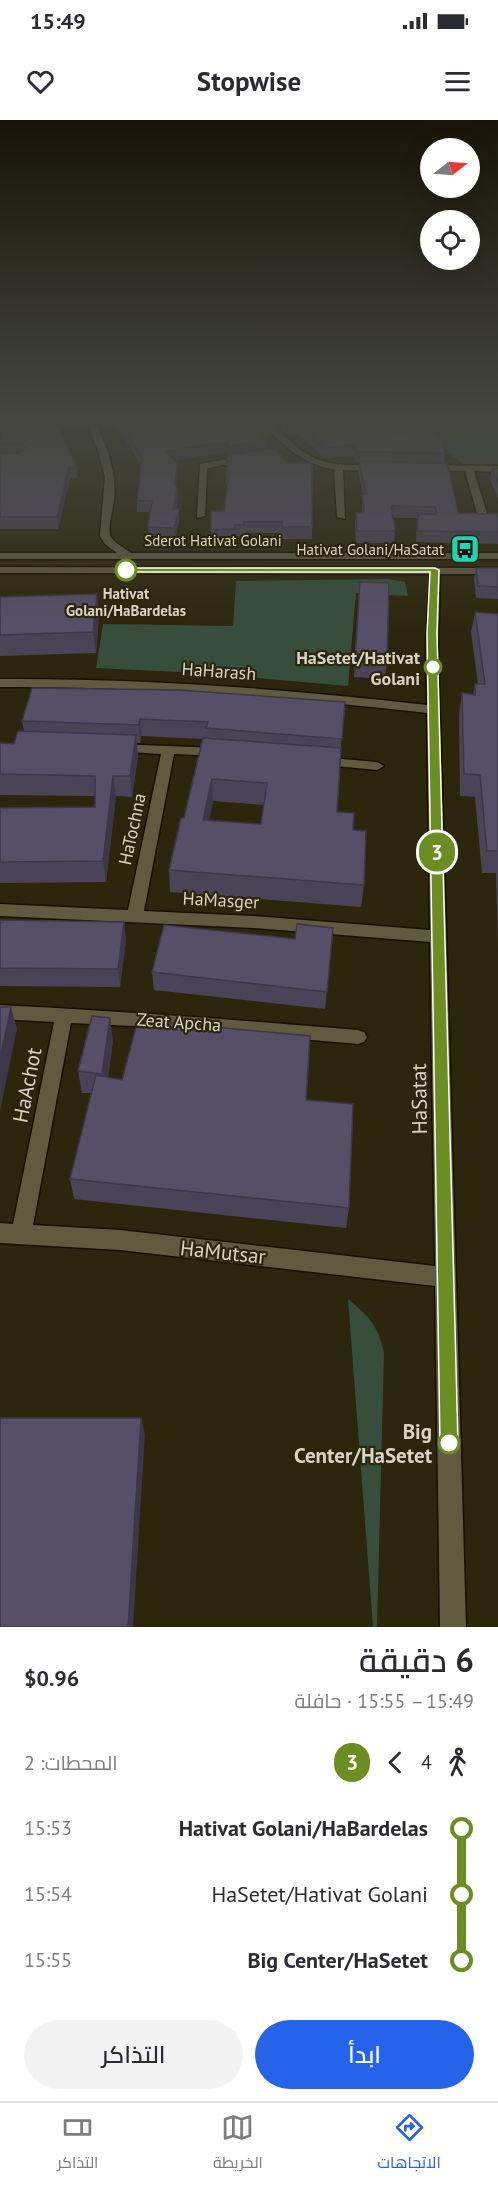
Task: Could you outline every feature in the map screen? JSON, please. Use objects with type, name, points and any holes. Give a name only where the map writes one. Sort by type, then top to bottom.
[{"type":"street","points":[[98,540],[110,496],[110,488]]},
{"type":"street","points":[[200,516],[202,488]]},
{"type":"street","points":[[340,488],[342,517]]},
{"type":"street","points":[[475,488],[484,520]]},
{"type":"street","points":[[67,555],[98,540],[129,555]]},
{"type":"street","name":"Sderot Hativat Golani","points":[[0,556],[498,556]]},
{"type":"street","name":"Sderot Hativat Golani","points":[[0,570],[498,571]]},
{"type":"street","name":"HaSatat","points":[[435,570],[432,621],[453,1627]]},
{"type":"street","name":"HaHarash","points":[[0,683],[124,683],[218,688],[434,710]]},
{"type":"street","points":[[106,747],[234,754]]},
{"type":"street","name":"HaTochna","points":[[135,915],[168,750]]},
{"type":"street","points":[[305,760],[377,766]]},
{"type":"street","name":"HaMasger","points":[[0,910],[264,922],[438,937]]},
{"type":"street","name":"Zeat Apcha","points":[[0,1012],[202,1023],[358,1037]]},
{"type":"street","name":"HaAchot","points":[[21,1234],[64,1015]]},
{"type":"street","name":"HaMutsar","points":[[0,1233],[140,1242],[446,1277]]},
{"type":"green space","points":[[389,579],[405,582],[408,596],[356,593],[348,686],[200,673],[96,668],[103,624],[233,626],[236,581]]},
{"type":"green space","points":[[348,1299],[371,1321],[384,1352],[377,1627],[373,1627]]},
{"type":"building","points":[[0,488],[64,488],[57,517],[0,517]]},
{"type":"building","points":[[138,488],[177,488],[173,509],[179,509],[174,528],[148,527],[152,501],[137,501]]},
{"type":"building","points":[[227,488],[312,488],[312,527],[282,527],[282,522],[244,522],[244,525],[235,525],[235,529],[211,530],[211,511],[224,511]]},
{"type":"building","points":[[365,488],[453,488],[458,513],[498,514],[498,532],[418,531],[418,514],[437,514],[435,507],[391,506],[395,531],[357,531],[356,513],[364,513],[362,494],[366,494]]},
{"type":"building","points":[[476,568],[498,568],[498,587],[478,586]]},
{"type":"building","points":[[360,582],[389,583],[387,661],[355,659]]},
{"type":"building","points":[[97,594],[93,632],[0,635],[0,597]]},
{"type":"building","points":[[475,612],[498,614],[498,851],[487,851],[480,775],[464,774],[462,693],[475,695],[475,684],[485,684]]},
{"type":"building","points":[[32,688],[178,690],[345,702],[342,739],[206,728],[208,722],[140,719],[139,725],[22,721]]},
{"type":"building","points":[[18,731],[136,735],[130,776],[113,776],[103,861],[0,862],[0,808],[95,807],[95,776],[0,774],[0,743],[14,744]]},
{"type":"building","points":[[203,738],[341,748],[337,812],[354,813],[353,830],[366,831],[364,885],[169,870],[181,818],[184,818]],"holes":[[[212,779],[267,783],[261,824],[203,820]]]},
{"type":"building","points":[[0,920],[124,922],[118,969],[0,968]]},
{"type":"building","points":[[297,924],[333,928],[327,992],[152,972],[164,925],[295,939]]},
{"type":"building","points":[[0,1007],[11,1007],[0,1059]]},
{"type":"building","points":[[92,1016],[110,1018],[102,1074],[78,1071]]},
{"type":"building","points":[[138,1020],[310,1036],[306,1100],[353,1104],[349,1208],[70,1179],[96,1075],[122,1080]]},
{"type":"building","points":[[0,1418],[141,1418],[128,1627],[0,1627]]},
{"type":"bus line","name":"3","points":[[126,570],[435,570],[432,634],[449,1443]]},
{"type":"place","name":"Hativat Golani/HaSatat","points":[[465,549]]},
{"type":"place","name":"Hativat Golani/HaBardelas","points":[[126,570]]},
{"type":"place","name":"HaSetet/Hativat Golani","points":[[433,667]]},
{"type":"place","name":"Big Center/HaSetet","points":[[449,1443]]}]
